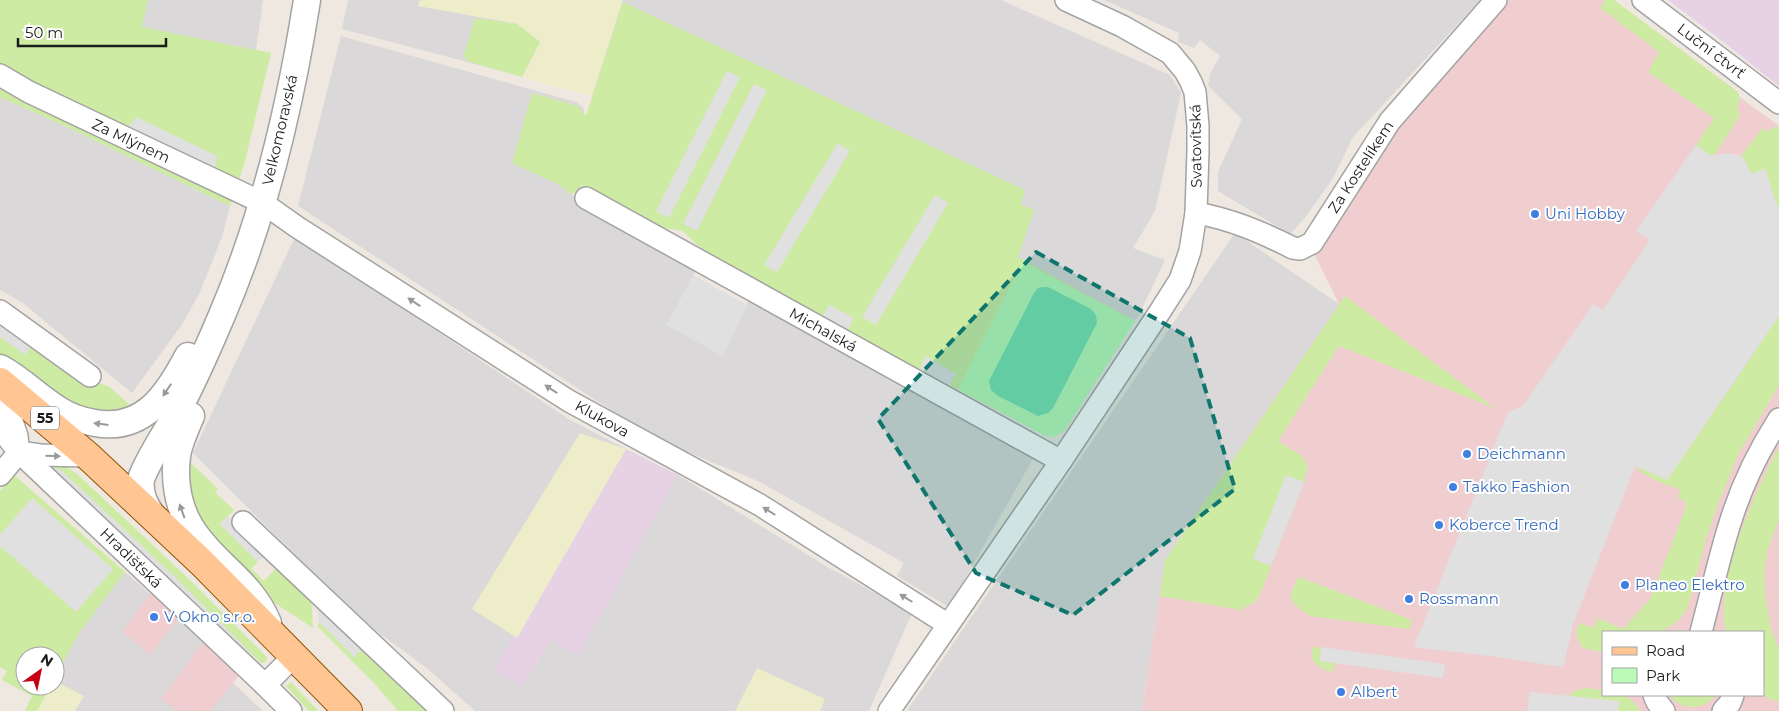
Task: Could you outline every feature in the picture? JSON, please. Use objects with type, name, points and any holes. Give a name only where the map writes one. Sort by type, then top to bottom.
[{"type":"main road","name":"55","points":[[0,382],[88,456],[201,562],[348,711]]},
{"type":"street","name":"Velkomoravská","points":[[148,462],[178,411],[196,374],[223,314],[245,258],[263,203],[283,125],[307,0]]},
{"type":"street","name":"Svatovítská","points":[[1066,0],[1122,26],[1170,53],[1185,71],[1195,92],[1198,126],[1196,213]]},
{"type":"street","name":"Za Kostelíkem","points":[[1196,213],[1220,217],[1243,224],[1293,248],[1300,249],[1312,243],[1390,121],[1496,0]]},
{"type":"street","name":"Luční čtvrť","points":[[1643,0],[1779,103]]},
{"type":"street","name":"Za Mlýnem","points":[[0,74],[29,92],[263,203]]},
{"type":"street","name":"Michalská","points":[[586,198],[1061,461]]},
{"type":"street","name":"Klukova","points":[[263,203],[296,227],[569,401],[760,505],[947,624]]},
{"type":"street","points":[[889,711],[947,624],[1061,461],[1180,280],[1190,251],[1196,213]]},
{"type":"street","name":"Velkomoravská","points":[[0,368],[14,376],[58,409],[90,422],[120,425],[134,420],[147,413],[161,399],[182,368],[222,288],[245,258]]},
{"type":"street","points":[[0,311],[90,376]]},
{"type":"street","name":"Velkomoravská","points":[[223,314],[223,342],[179,445],[176,466],[177,491],[186,522],[210,552],[249,591],[264,615],[272,633]]},
{"type":"street","points":[[0,376],[111,472],[118,476],[129,476],[148,462]]},
{"type":"street","points":[[0,386],[17,436],[19,452],[0,475]]},
{"type":"street","points":[[1701,631],[1731,519],[1748,476],[1779,419]]},
{"type":"street","name":"Hradišťská","points":[[0,428],[19,452],[291,711]]},
{"type":"street","points":[[19,452],[40,455],[88,456]]},
{"type":"street","points":[[148,462],[141,478],[140,489],[144,505],[155,520]]},
{"type":"street","points":[[243,522],[443,711]]},
{"type":"street","points":[[265,685],[294,656]]},
{"type":"street","points":[[1654,696],[1664,711]]},
{"type":"street","points":[[1723,711],[1734,696]]},
{"type":"highlighted area","points":[[1036,252],[1190,338],[1235,489],[1073,615],[976,573],[878,419]]},
{"type":"shaded area","points":[[148,0],[263,0],[256,50],[141,27]]},
{"type":"shaded area","points":[[348,0],[1001,0],[1170,75],[1181,93],[1155,211],[1133,248],[1165,260],[1138,317],[1131,324],[597,108],[592,96],[589,94],[342,29]]},
{"type":"shaded area","points":[[1104,0],[1480,0],[1353,137],[1333,178],[1304,219],[1290,234],[1218,191],[1218,172],[1242,119],[1208,85],[1210,74],[1220,56],[1200,40],[1194,48],[1178,42],[1179,33]]},
{"type":"shaded area","points":[[1509,0],[1608,0],[1779,126],[1779,711],[1142,711],[1165,560],[1339,304],[1313,252],[1376,155]]},
{"type":"shaded area","points":[[1668,0],[1779,0],[1779,86],[1717,37]]},
{"type":"shaded area","points":[[341,36],[576,102],[583,107],[585,117],[558,184],[579,200],[697,268],[667,325],[723,356],[750,298],[1034,457],[949,607],[897,576],[904,563],[758,481],[675,447],[617,414],[298,206]]},
{"type":"shaded area","points":[[727,71],[740,77],[669,218],[656,211]]},
{"type":"shaded area","points":[[754,84],[767,90],[697,231],[683,224]]},
{"type":"shaded area","points":[[0,97],[67,127],[230,206],[222,237],[200,292],[183,323],[132,393],[23,303],[0,290]]},
{"type":"shaded area","points":[[136,117],[217,156],[214,172],[125,130]]},
{"type":"shaded area","points":[[838,143],[850,151],[777,272],[764,265]]},
{"type":"shaded area","points":[[1696,145],[1711,156],[1728,153],[1742,156],[1752,174],[1765,169],[1779,211],[1779,316],[1667,480],[1635,466],[1573,625],[1563,667],[1414,647],[1508,412],[1523,406],[1593,304],[1603,310],[1650,240],[1636,231]]},
{"type":"shaded area","points":[[935,195],[948,203],[876,325],[862,317]]},
{"type":"shaded area","points":[[1235,233],[1339,304],[1165,560],[1142,711],[907,711]]},
{"type":"shaded area","points":[[295,237],[570,420],[626,449],[495,668],[522,687],[551,640],[579,654],[678,475],[829,568],[912,613],[869,711],[475,711],[428,669],[379,633],[337,597],[193,453]]},
{"type":"shaded area","points":[[693,275],[747,305],[723,356],[667,325]]},
{"type":"shaded area","points":[[829,305],[854,318],[848,329],[823,316]]},
{"type":"shaded area","points":[[0,316],[35,341],[25,355],[0,337]]},
{"type":"shaded area","points":[[926,356],[956,374],[949,385],[920,368]]},
{"type":"shaded area","points":[[626,449],[678,475],[579,655],[551,640],[522,687],[494,669]]},
{"type":"shaded area","points":[[51,467],[62,471],[174,576],[254,656],[249,662],[50,470]]},
{"type":"shaded area","points":[[1286,475],[1304,482],[1271,566],[1253,559]]},
{"type":"shaded area","points":[[32,498],[113,569],[76,612],[0,546],[0,535]]},
{"type":"shaded area","points":[[228,516],[266,553],[258,562],[220,524]]},
{"type":"shaded area","points":[[125,572],[204,641],[233,683],[263,711],[37,711],[45,696],[65,696],[65,659],[79,633]]},
{"type":"shaded area","points":[[155,587],[182,612],[151,655],[122,632]]},
{"type":"shaded area","points":[[317,601],[365,646],[354,657],[319,622]]},
{"type":"shaded area","points":[[204,641],[243,670],[211,711],[178,711],[161,699]]},
{"type":"shaded area","points":[[1321,647],[1445,664],[1443,678],[1320,661]]},
{"type":"shaded area","points":[[1530,692],[1619,701],[1618,711],[1527,711]]},
{"type":"green space","points":[[0,0],[148,0],[142,27],[271,53],[244,165],[230,206],[67,127],[0,97]]},
{"type":"green space","points":[[420,0],[623,0],[592,96],[522,77],[540,42],[517,24],[418,6]]},
{"type":"green space","points":[[1605,0],[1614,0],[1738,92],[1740,100],[1737,107],[1740,115],[1716,153],[1711,156],[1696,145],[1714,118],[1648,72],[1659,52],[1600,8]]},
{"type":"green space","points":[[623,2],[1025,190],[1021,205],[1034,210],[1018,257],[1135,321],[1064,431],[1053,437],[1044,435],[846,330],[699,247],[683,231],[660,227],[582,185],[572,195],[558,184],[512,163],[532,93],[578,106],[586,116]]},
{"type":"green space","points":[[475,18],[517,24],[540,42],[522,77],[467,61],[464,55]]},
{"type":"green space","points":[[1779,127],[1779,211],[1765,169],[1752,174],[1742,156],[1763,128],[1767,131]]},
{"type":"green space","points":[[1023,262],[1135,321],[1064,431],[1053,437],[1044,435],[958,389]]},
{"type":"green space","points":[[1048,287],[1091,309],[1096,315],[1097,323],[1053,408],[1048,413],[1038,416],[998,396],[991,390],[989,381],[1034,293],[1038,288]]},
{"type":"green space","points":[[1345,296],[1495,408],[1339,346],[1278,441],[1302,456],[1308,465],[1304,482],[1262,590],[1255,602],[1241,610],[1160,596],[1165,560]]},
{"type":"green space","points":[[0,316],[78,376],[110,387],[136,411],[81,413],[0,355]]},
{"type":"green space","points":[[1779,316],[1779,385],[1739,453],[1718,504],[1706,539],[1687,610],[1677,622],[1663,631],[1602,631],[1602,652],[1583,648],[1577,635],[1577,629],[1581,623],[1594,628],[1598,618],[1623,629],[1650,599],[1687,505],[1684,504],[1685,500],[1678,498],[1681,490],[1649,477],[1635,465],[1681,460]]},
{"type":"green space","points":[[580,433],[626,449],[517,638],[472,609]]},
{"type":"green space","points":[[1779,447],[1779,519],[1768,548],[1764,573],[1765,597],[1771,628],[1779,650],[1779,702],[1769,699],[1764,695],[1764,631],[1726,631],[1724,612],[1731,564],[1739,538],[1769,466]]},
{"type":"green space","points":[[189,461],[218,489],[215,492],[234,510],[220,524],[258,562],[251,569],[264,581],[277,567],[311,594],[313,628],[270,600],[211,539],[187,492]]},
{"type":"green space","points":[[50,464],[60,464],[76,473],[190,580],[267,657],[266,662],[261,663],[62,471],[51,467]]},
{"type":"green space","points":[[14,475],[125,572],[79,633],[65,659],[65,646],[15,646],[15,687],[2,680],[7,671],[0,667],[0,491]]},
{"type":"green space","points":[[1299,577],[1412,620],[1410,629],[1310,616],[1295,605],[1291,598],[1292,590]]},
{"type":"green space","points":[[319,622],[354,657],[365,646],[431,711],[398,711],[374,683],[318,627]]},
{"type":"green space","points":[[1314,647],[1321,647],[1320,661],[1335,663],[1333,672],[1316,664],[1311,656]]},
{"type":"green space","points":[[757,668],[825,699],[820,711],[735,711]]},
{"type":"green space","points":[[291,682],[318,711],[309,711],[286,686]]},
{"type":"green space","points":[[65,686],[84,696],[75,711],[37,711],[45,696],[65,696]]},
{"type":"green space","points":[[1585,688],[1602,690],[1602,696],[1624,696],[1632,700],[1640,711],[1618,711],[1619,701],[1553,711],[1558,697],[1562,695],[1569,696],[1574,691]]},
{"type":"green space","points":[[32,696],[45,696],[37,711],[25,711]]},
{"type":"green space","points":[[1670,696],[1715,696],[1705,704],[1692,707],[1680,704]]},
{"type":"place","name":"Uni Hobby","points":[[1535,214]]},
{"type":"place","name":"Deichmann","points":[[1467,454]]},
{"type":"place","name":"Takko Fashion","points":[[1453,487]]},
{"type":"place","name":"Koberce Trend","points":[[1439,525]]},
{"type":"place","name":"Planeo Elektro","points":[[1625,585]]},
{"type":"place","name":"Rossmann","points":[[1409,599]]},
{"type":"place","name":"V Okno s.r.o.","points":[[154,617]]},
{"type":"place","name":"Albert","points":[[1341,692]]}]
